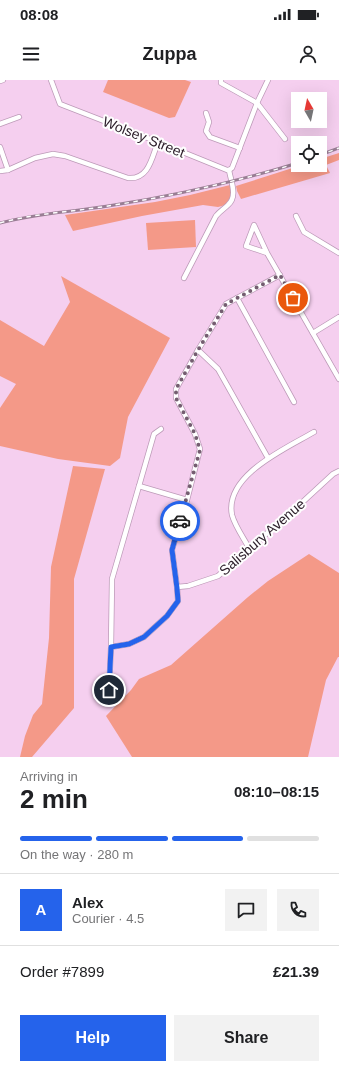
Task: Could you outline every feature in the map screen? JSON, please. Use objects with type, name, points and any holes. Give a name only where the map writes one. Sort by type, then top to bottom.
[{"type":"street","name":"Wolsey Street","points":[[51,80],[60,104],[229,170]]},
{"type":"street","points":[[221,80],[221,83],[257,103],[285,139]]},
{"type":"street","points":[[184,278],[219,212],[230,204],[233,197],[234,192],[229,170],[232,168],[257,103],[268,80]]},
{"type":"street","points":[[206,113],[209,122],[206,131],[210,137],[240,148]]},
{"type":"street","points":[[0,124],[19,117]]},
{"type":"street","points":[[0,171],[8,170],[35,158],[53,154],[65,156],[128,178],[135,178],[146,172],[158,142]]},
{"type":"street","points":[[0,148],[8,170]]},
{"type":"street","points":[[296,216],[304,232],[339,253]]},
{"type":"street","points":[[267,253],[246,246],[254,225],[267,253],[339,379]]},
{"type":"street","points":[[111,647],[129,644],[144,637],[167,616],[178,601],[172,550],[200,450],[195,434],[176,398],[176,389],[226,304],[280,275]]},
{"type":"street","points":[[237,298],[294,402]]},
{"type":"street","points":[[313,333],[339,317]]},
{"type":"street","points":[[198,350],[218,369],[268,458]]},
{"type":"street","points":[[109,690],[112,579],[154,434],[161,429]]},
{"type":"street","points":[[249,548],[234,522],[232,514],[232,501],[236,490],[242,480],[268,458],[314,432]]},
{"type":"street","name":"Salisbury Avenue","points":[[177,588],[218,576],[282,521],[333,474],[339,471]]},
{"type":"street","points":[[140,486],[187,500]]},
{"type":"shaded area","points":[[108,80],[185,80],[191,82],[175,117],[169,118],[103,92]]},
{"type":"shaded area","points":[[339,153],[339,160],[327,165],[327,157]]},
{"type":"shaded area","points":[[327,167],[330,173],[241,199],[236,186],[291,168],[291,172],[327,172]]},
{"type":"shaded area","points":[[230,185],[232,191],[230,198],[226,204],[218,207],[203,205],[73,231],[65,215],[155,202]]},
{"type":"shaded area","points":[[195,220],[196,247],[148,250],[146,223]]},
{"type":"shaded area","points":[[61,276],[170,338],[128,417],[120,458],[110,466],[58,459],[0,446],[0,408],[16,384],[0,376],[0,320],[44,346],[70,302]]},
{"type":"shaded area","points":[[73,466],[105,469],[74,579],[74,708],[32,757],[20,757],[25,736],[33,715],[42,704],[49,638],[51,567]]},
{"type":"shaded area","points":[[309,554],[339,573],[339,657],[326,680],[308,757],[132,757],[106,716],[131,690],[139,679],[171,665],[248,597],[268,581]]},
{"type":"railway","points":[[327,152],[339,148]]},
{"type":"railway","points":[[0,223],[27,217],[156,198],[227,182],[291,165]]},
{"type":"way so far","points":[[180,521],[200,450],[195,434],[176,398],[176,389],[226,304],[280,275],[293,298]]},
{"type":"route","points":[[109,690],[111,647],[129,644],[144,637],[167,616],[178,601],[172,550],[180,521]]}]
